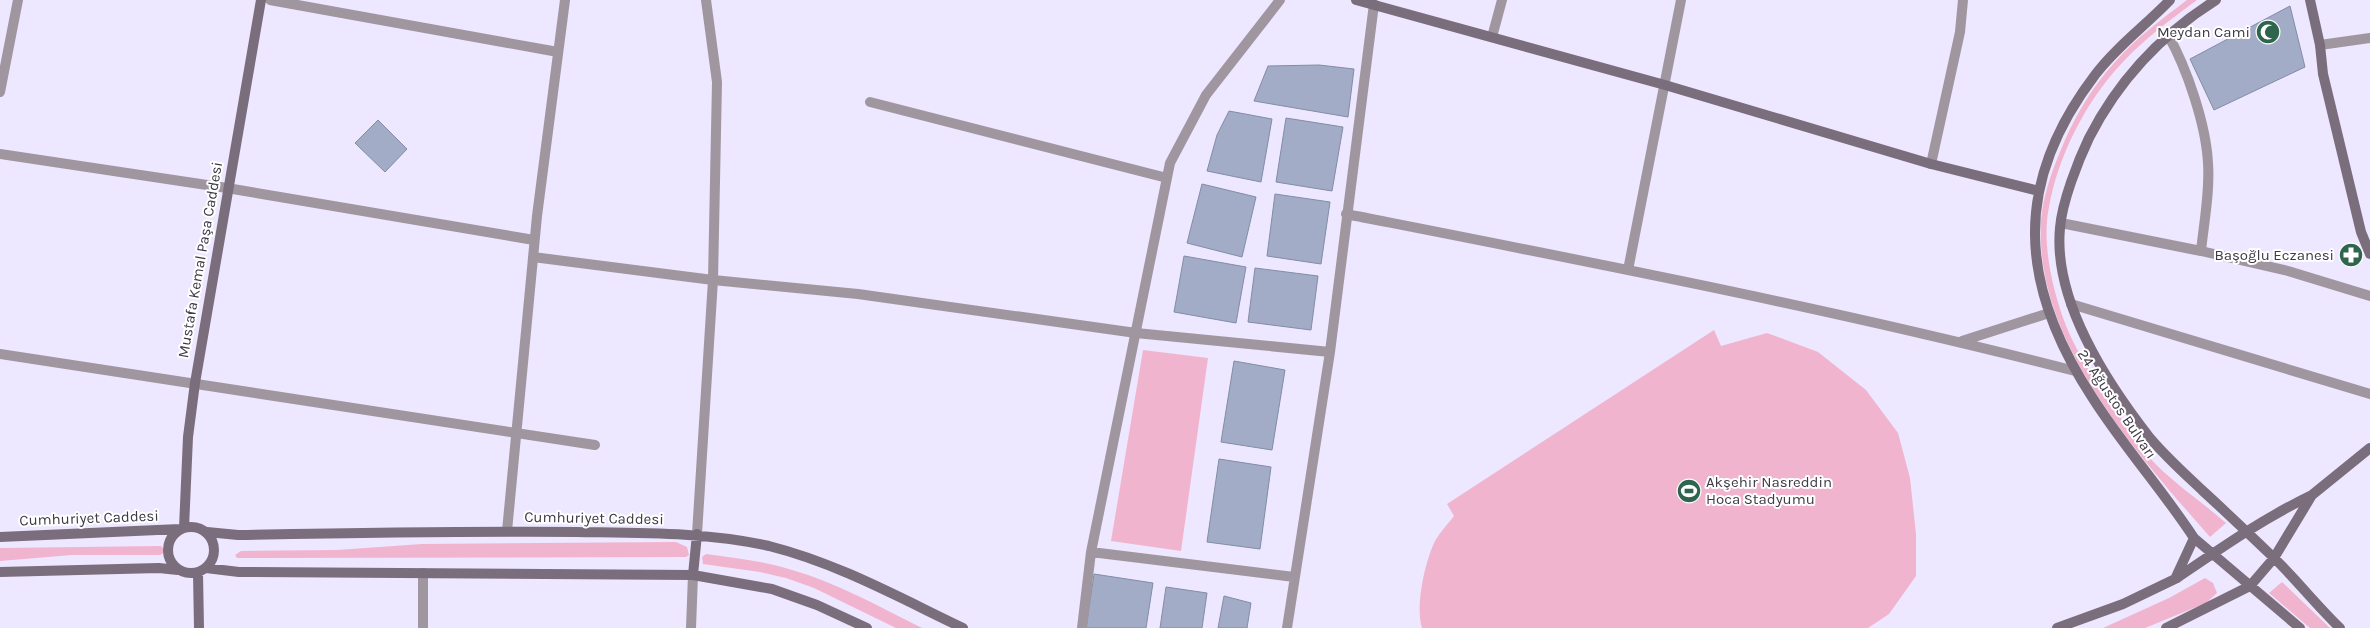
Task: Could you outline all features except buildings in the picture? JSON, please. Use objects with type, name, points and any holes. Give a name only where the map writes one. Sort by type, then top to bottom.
[{"type":"main road","name":"Mustafa Kemal Paşa Caddesi","points":[[182,529],[188,437],[194,383],[261,0]]},
{"type":"main road","points":[[1356,0],[1665,84],[1931,164],[2039,191]]},
{"type":"main road","name":"24 Ağustos Bulvarı","points":[[2170,0],[2118,50],[2090,82],[2066,121],[2053,148],[2039,191],[2034,215],[2037,268],[2049,313],[2075,371],[2108,421],[2152,481],[2171,503],[2194,538],[2300,628]]},
{"type":"main road","name":"24 Ağustos Bulvarı","points":[[2216,0],[2194,14],[2168,35],[2123,83],[2097,122],[2076,168],[2060,223],[2060,249],[2071,304],[2084,334],[2108,376],[2150,438],[2274,558]]},
{"type":"main road","points":[[2310,0],[2320,45],[2323,74],[2361,232],[2370,254]]},
{"type":"main road","points":[[2057,628],[2123,604],[2175,579],[2246,531],[2312,495],[2370,448]]},
{"type":"main road","points":[[2166,628],[2250,586],[2274,558],[2312,495]]},
{"type":"main road","name":"Cumhuriyet Caddesi","points":[[0,537],[196,527],[207,532],[238,535],[507,531],[697,534],[752,543],[795,554],[863,580],[963,628]]},
{"type":"main road","name":"Cumhuriyet Caddesi","points":[[178,570],[170,559],[168,552],[171,539],[182,529]]},
{"type":"main road","points":[[199,628],[202,571],[213,559],[215,548],[207,532]]},
{"type":"main road","points":[[693,575],[697,534]]},
{"type":"main road","points":[[2175,579],[2194,538]]},
{"type":"main road","points":[[2274,558],[2340,628]]},
{"type":"main road","points":[[0,572],[159,568],[187,573],[202,571],[693,575],[772,589],[817,605],[867,628]]},
{"type":"street","points":[[0,92],[18,0]]},
{"type":"street","points":[[270,0],[558,52]]},
{"type":"street","points":[[507,531],[534,240],[565,0]]},
{"type":"street","points":[[697,534],[713,280],[717,82],[706,0]]},
{"type":"street","points":[[1082,628],[1091,552],[1170,163],[1206,95],[1280,0]]},
{"type":"street","points":[[1492,37],[1502,0]]},
{"type":"street","points":[[1628,270],[1681,0]]},
{"type":"street","points":[[1931,164],[1960,32],[1963,0]]},
{"type":"street","points":[[1287,628],[1330,352],[1374,4]]},
{"type":"street","points":[[2168,35],[2181,57],[2190,84],[2202,127],[2208,162],[2207,198],[2201,251]]},
{"type":"street","points":[[2320,45],[2370,38]]},
{"type":"street","points":[[870,102],[1167,178]]},
{"type":"street","points":[[0,154],[227,188],[534,240]]},
{"type":"street","points":[[1346,214],[1628,270],[1961,342],[2075,371]]},
{"type":"street","points":[[2060,223],[2201,251],[2288,271],[2370,296]]},
{"type":"street","points":[[533,257],[713,280],[858,294],[1136,334],[1330,352]]},
{"type":"street","points":[[2071,304],[2370,394]]},
{"type":"street","points":[[1961,342],[2049,313]]},
{"type":"street","points":[[0,354],[595,445]]},
{"type":"street","points":[[1091,552],[1294,577]]},
{"type":"street","points":[[423,573],[423,628]]},
{"type":"street","points":[[691,628],[693,575]]},
{"type":"shaded area","points":[[2187,0],[2197,0],[2130,54],[2109,78],[2085,112],[2059,168],[2053,188],[2047,220],[2047,247],[2054,289],[2062,315],[2089,370],[2148,456],[2226,523],[2210,537],[2151,469],[2122,431],[2095,392],[2072,351],[2054,309],[2043,266],[2041,221],[2046,194],[2057,160],[2071,128],[2090,93],[2123,53]]},
{"type":"shaded area","name":"Akşehir Nasreddin Hoca Stadyumu","points":[[1714,330],[1721,346],[1767,333],[1818,352],[1866,390],[1898,433],[1910,478],[1916,534],[1916,576],[1889,614],[1868,628],[1422,628],[1420,597],[1428,560],[1435,541],[1454,516],[1447,504]]},
{"type":"shaded area","points":[[1143,350],[1208,358],[1181,551],[1111,541]]},
{"type":"shaded area","points":[[676,542],[687,547],[689,555],[686,557],[237,558],[235,555],[241,551],[337,550],[422,544]]},
{"type":"shaded area","points":[[161,546],[164,549],[164,553],[160,555],[72,555],[0,561],[0,548]]},
{"type":"shaded area","points":[[706,554],[760,562],[809,575],[858,596],[922,628],[896,628],[814,588],[786,578],[760,572],[703,564],[702,557]]},
{"type":"shaded area","points":[[2205,578],[2213,583],[2217,593],[2206,603],[2145,628],[2103,628],[2169,598]]},
{"type":"shaded area","points":[[2282,582],[2330,628],[2310,628],[2269,593]]},
{"type":"place","name":"Meydan Cami","points":[[2268,32]]},
{"type":"place","name":"Başoğlu Eczanesi","points":[[2351,255]]},
{"type":"place","name":"Akşehir Nasreddin Hoca Stadyumu","points":[[1689,491]]}]
